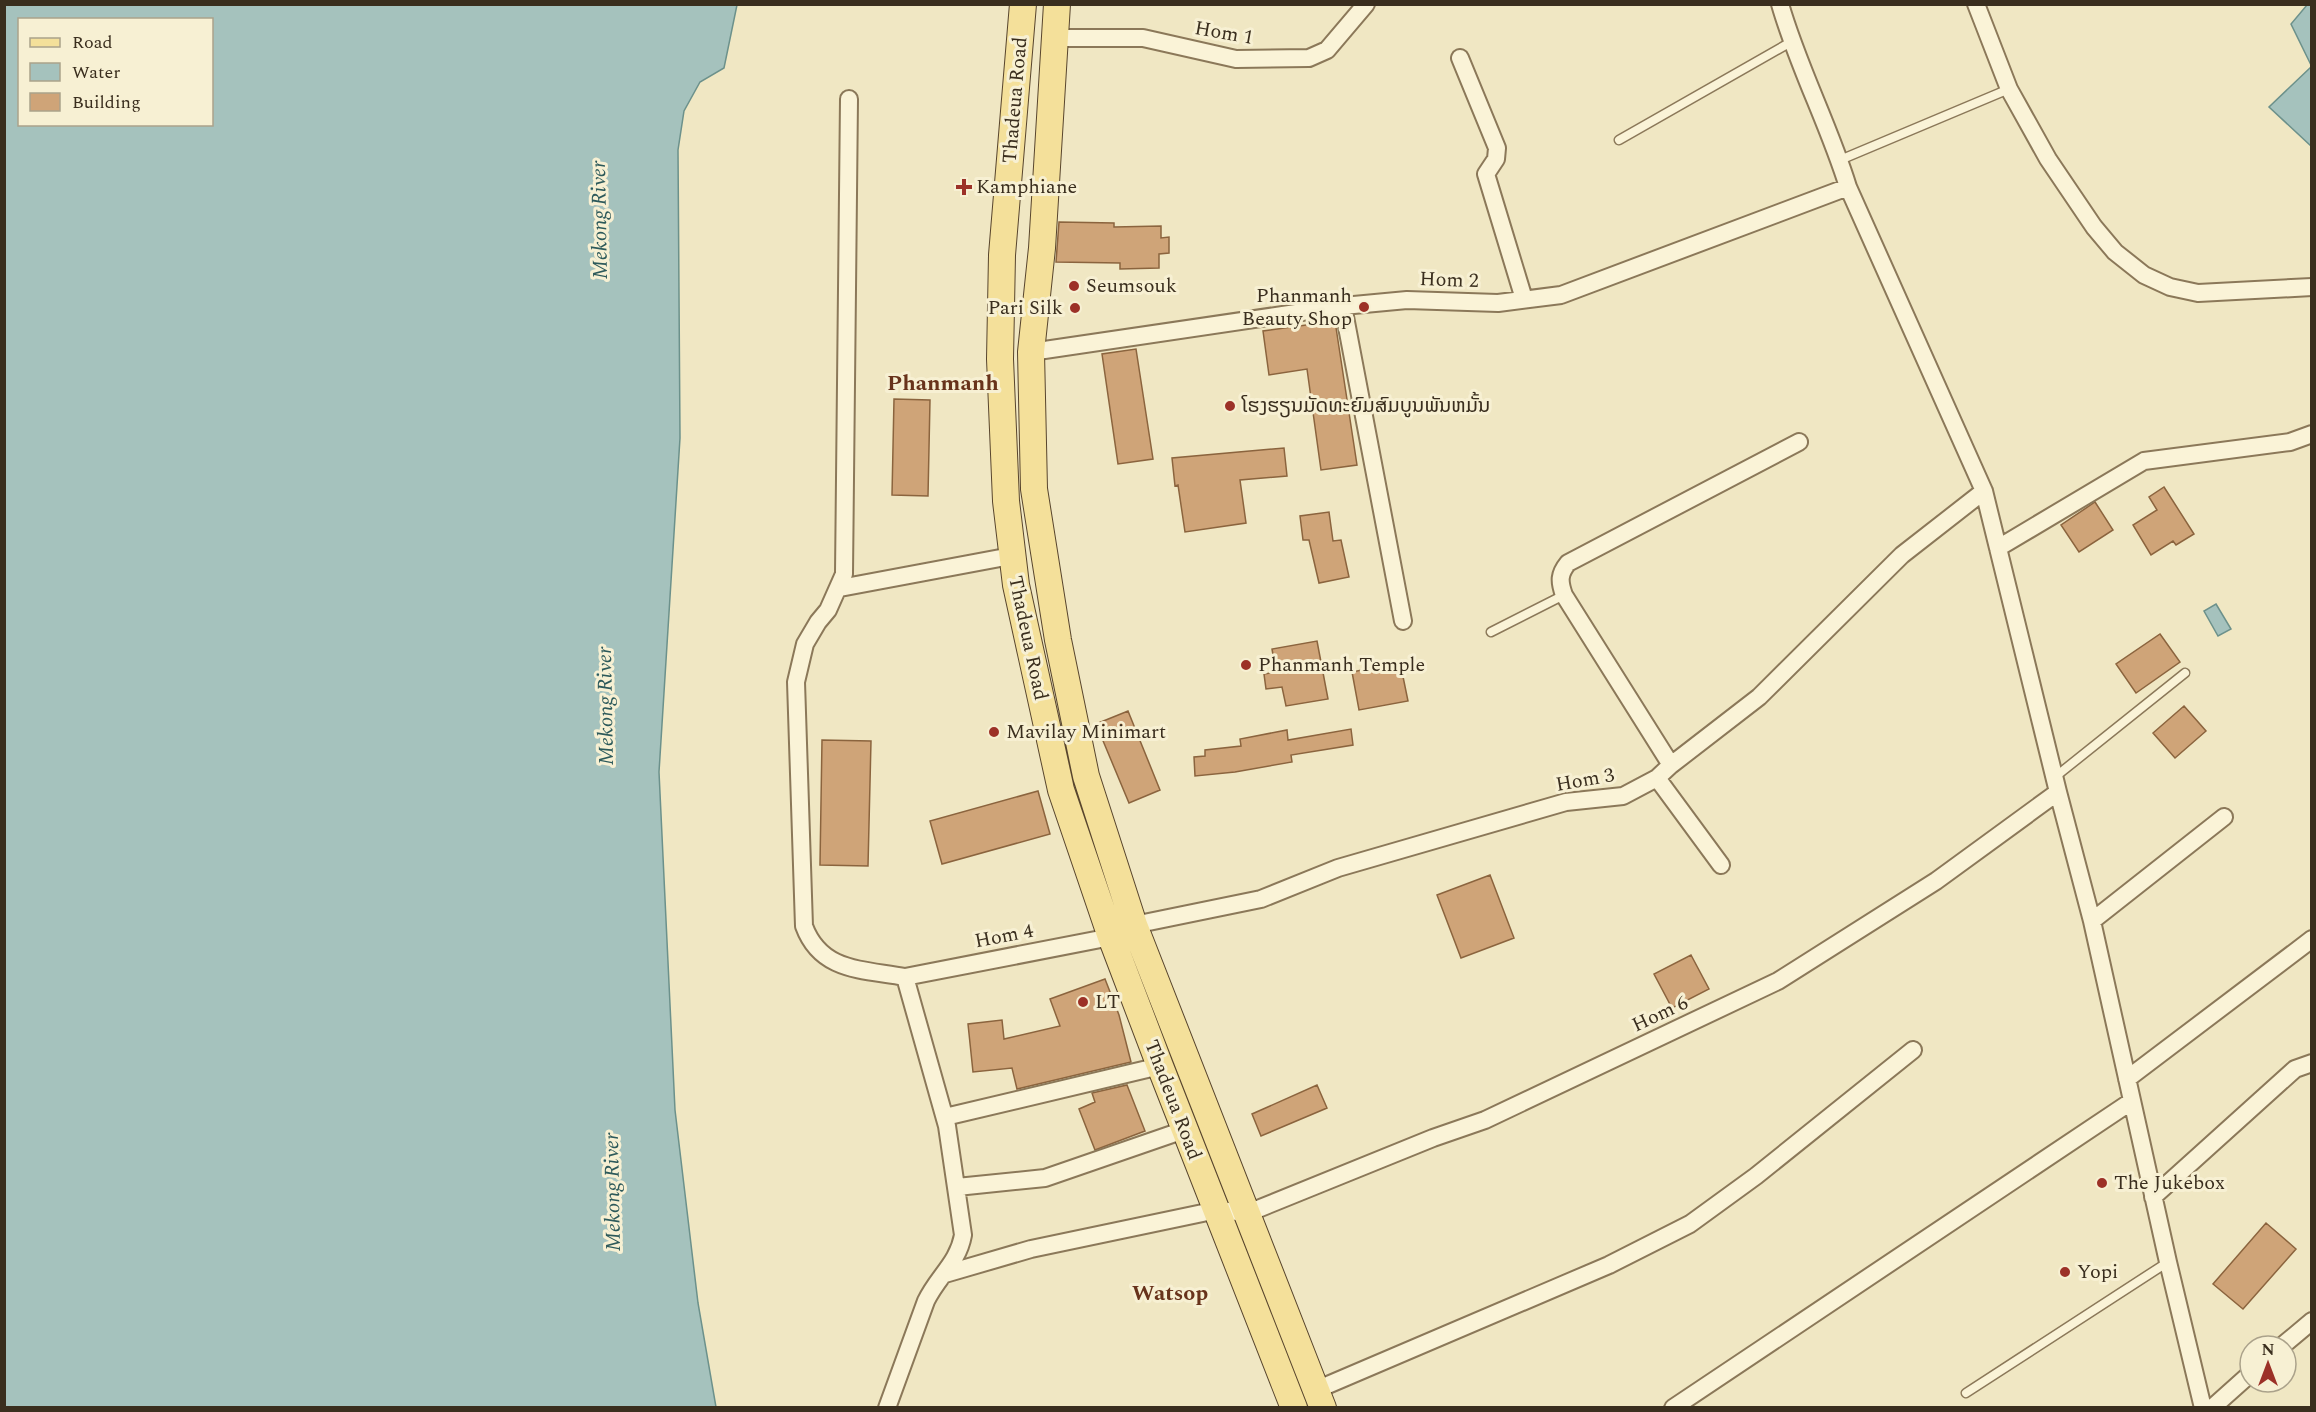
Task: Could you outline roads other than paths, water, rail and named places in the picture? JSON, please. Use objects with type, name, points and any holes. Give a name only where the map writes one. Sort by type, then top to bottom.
[{"type":"main road","name":"Thadeua Road","points":[[1023,4],[1002,255],[1000,359],[1006,501],[1011,556],[1027,639],[1061,790],[1111,937],[1184,1130],[1294,1407]]},
{"type":"main road","name":"Thadeua Road","points":[[1057,4],[1053,38],[1042,248],[1031,352],[1034,489],[1058,640],[1086,776],[1134,925],[1319,1399]]},
{"type":"street","name":"Hom 1","points":[[1053,38],[1143,38],[1236,59],[1309,58],[1327,50],[1366,4]]},
{"type":"street","points":[[1780,4],[1791,42],[1840,160],[1848,187],[1984,491],[2092,921],[2153,1197],[2203,1407]]},
{"type":"street","points":[[1977,4],[2009,89],[2048,159],[2094,226],[2115,252],[2144,276],[2170,287],[2198,293],[2312,286]]},
{"type":"street","points":[[1460,58],[1497,148],[1496,159],[1486,174],[1524,299]]},
{"type":"street","points":[[849,99],[844,574],[840,588],[805,644],[796,682],[804,926],[814,947],[832,960],[845,966],[905,977],[945,1117],[963,1235],[960,1249],[945,1274],[934,1285],[926,1301],[886,1407]]},
{"type":"street","name":"Hom 2","points":[[1031,352],[1343,306],[1407,300],[1498,303],[1561,295],[1848,187]]},
{"type":"street","points":[[1343,306],[1403,621]]},
{"type":"street","points":[[1998,548],[2144,461],[2290,442],[2312,434]]},
{"type":"street","points":[[1671,765],[1564,595],[1560,582],[1561,571],[1568,563],[1798,442]]},
{"type":"street","name":"Hom 3","points":[[1134,925],[1262,899],[1338,868],[1566,802],[1623,796],[1657,778],[1759,697],[1902,555],[1984,491]]},
{"type":"street","points":[[840,588],[1011,556]]},
{"type":"street","points":[[1657,778],[1720,865]]},
{"type":"street","name":"Hom 6","points":[[1248,1213],[1433,1138],[1485,1120],[1778,981],[1936,880],[2057,785]]},
{"type":"street","points":[[2092,921],[2224,817]]},
{"type":"street","name":"Hom 4","points":[[905,977],[1111,937]]},
{"type":"street","points":[[2127,1080],[2312,939]]},
{"type":"street","points":[[1319,1399],[1609,1265],[1690,1224],[1756,1176],[1913,1050]]},
{"type":"street","points":[[2153,1197],[2295,1069],[2312,1063]]},
{"type":"street","points":[[945,1117],[1160,1066]]},
{"type":"street","points":[[1673,1407],[2132,1101]]},
{"type":"street","points":[[957,1187],[1045,1178],[1184,1130]]},
{"type":"street","points":[[945,1274],[1031,1249],[1217,1210],[1248,1213]]},
{"type":"street","points":[[2296,1334],[2312,1320]]},
{"type":"street","points":[[2212,1407],[2238,1384]]},
{"type":"lane","points":[[1618,140],[1791,42]]},
{"type":"lane","points":[[1840,160],[2009,89]]},
{"type":"lane","points":[[1491,632],[1564,595]]},
{"type":"lane","points":[[2057,785],[2185,673]]},
{"type":"lane","points":[[1966,1393],[2168,1262]]},
{"type":"water","name":"Mekong River","points":[[5,4],[737,5],[724,68],[700,82],[684,111],[678,150],[680,438],[659,772],[675,1110],[698,1303],[716,1407],[5,1407]]},
{"type":"water","points":[[2307,5],[2311,5],[2311,65],[2291,24]]},
{"type":"water","points":[[2311,67],[2311,146],[2269,107]]},
{"type":"water","points":[[2216,604],[2231,629],[2218,636],[2204,611]]},
{"type":"place","name":"Kamphiane","points":[[964,187]]},
{"type":"place","name":"Seumsouk","points":[[1074,286]]},
{"type":"place","name":"Phanmanh Beauty Shop","points":[[1364,307]]},
{"type":"place","name":"Pari Silk","points":[[1075,308]]},
{"type":"place","name":"ໂຮງຮຽນມັດທະຍົມສົມບູນພັນຫມັ້ນ","points":[[1230,406]]},
{"type":"place","name":"Phanmanh Temple","points":[[1246,665]]},
{"type":"place","name":"Mavilay Minimart","points":[[994,732]]},
{"type":"place","name":"LT","points":[[1083,1002]]},
{"type":"place","name":"The Jukebox","points":[[2102,1183]]},
{"type":"place","name":"Yopi","points":[[2065,1272]]},
{"type":"district","name":"Phanmanh","points":[[943,383]]},
{"type":"district","name":"Watsop","points":[[1170,1293]]}]
